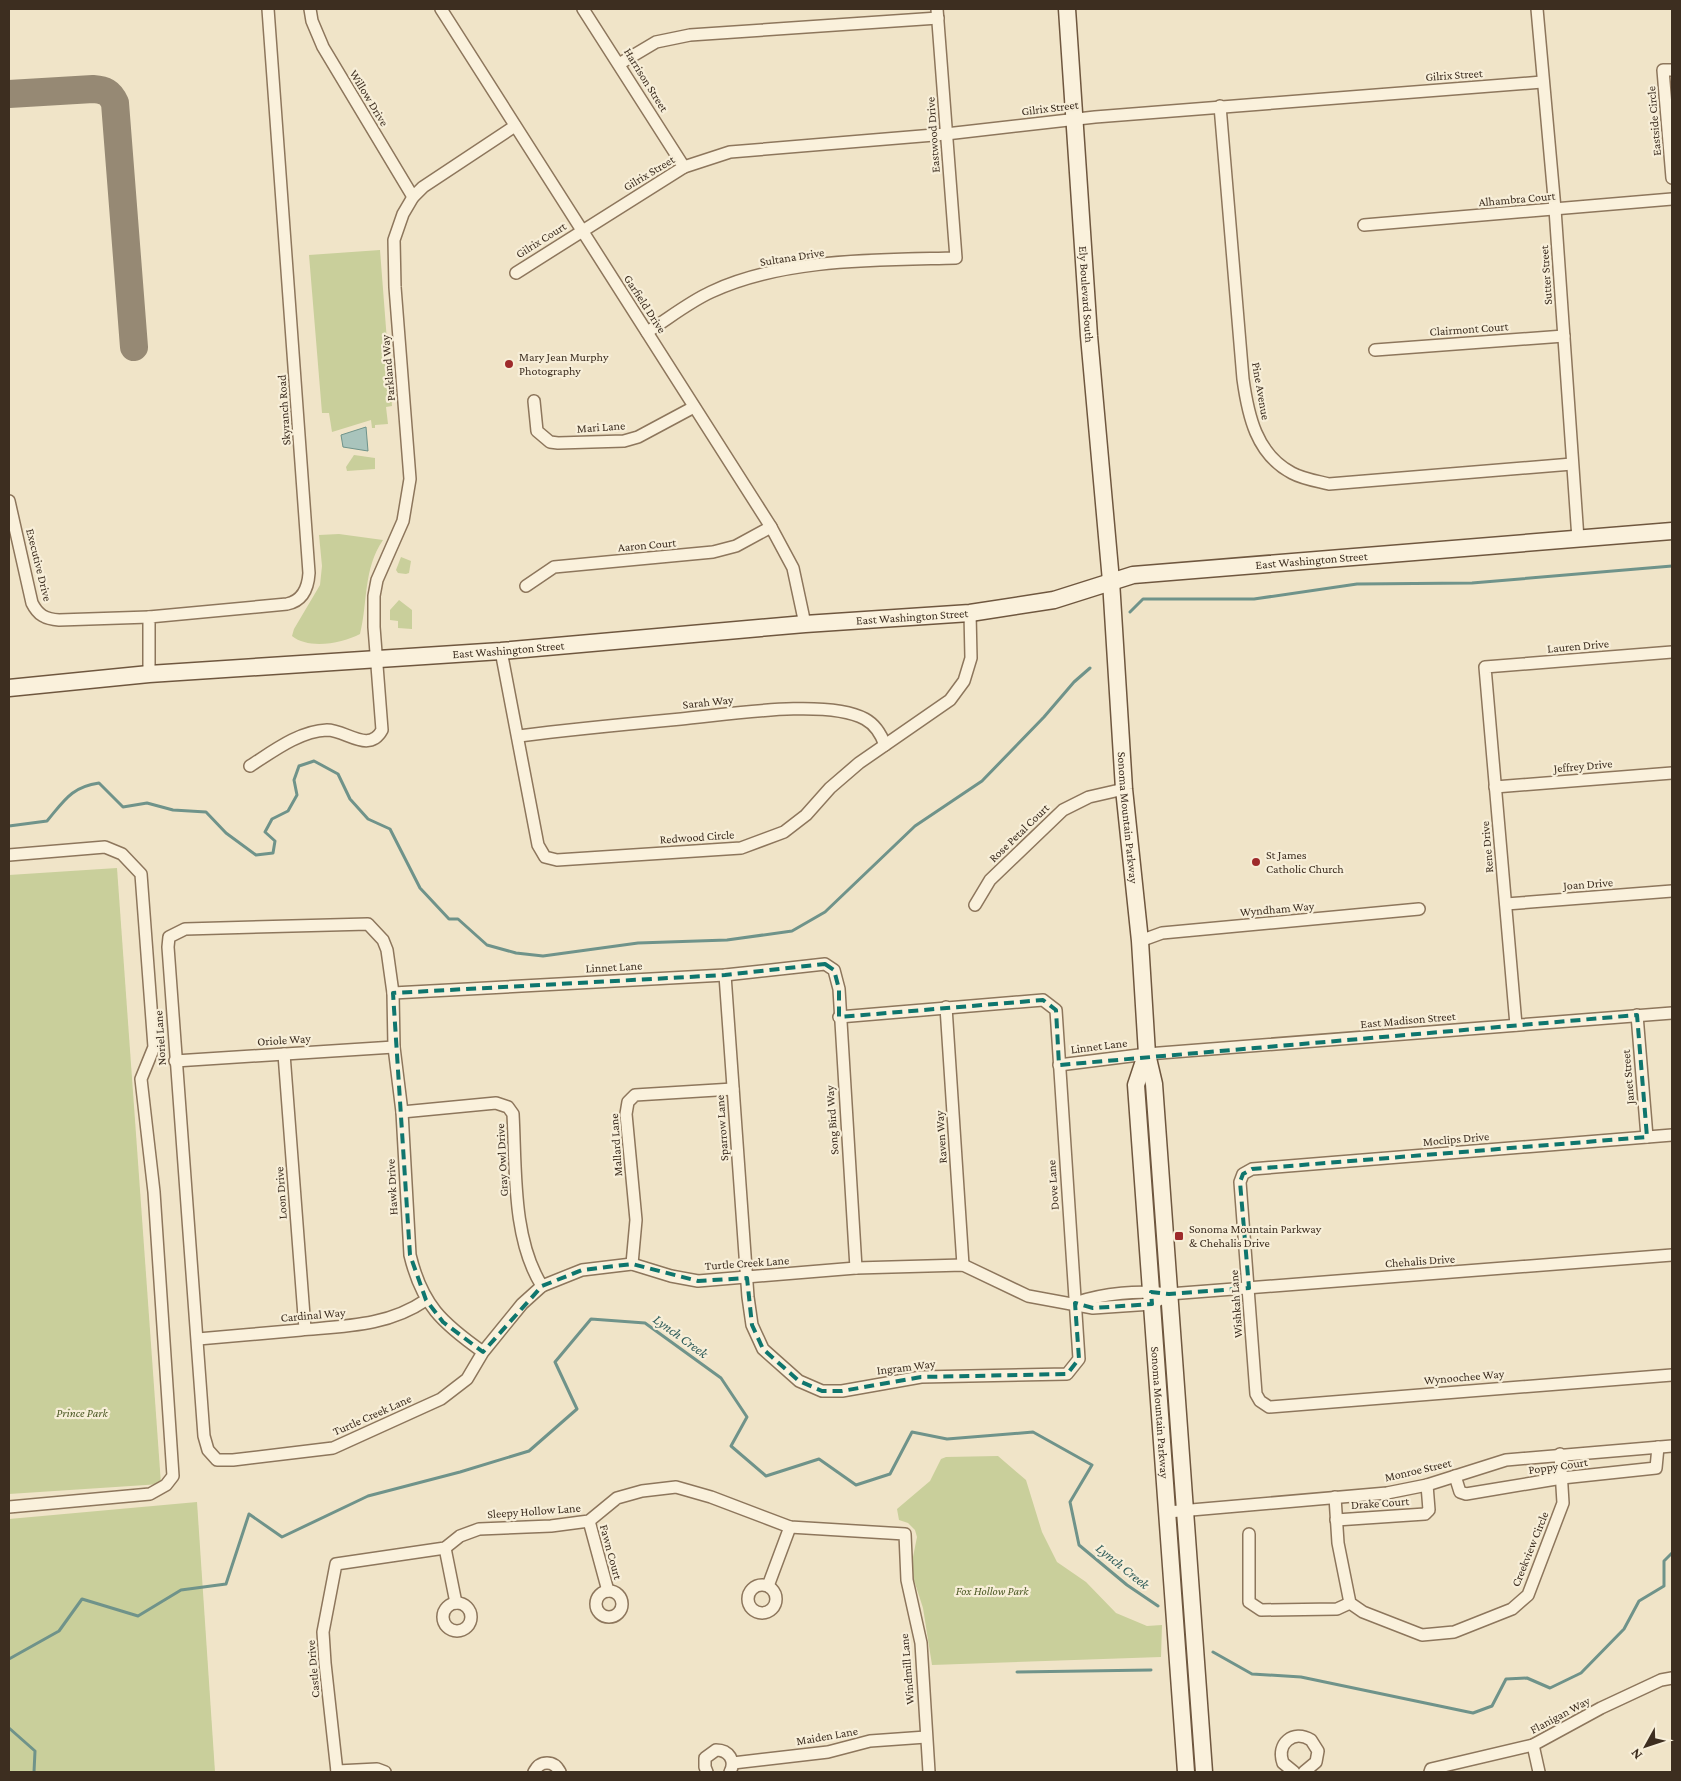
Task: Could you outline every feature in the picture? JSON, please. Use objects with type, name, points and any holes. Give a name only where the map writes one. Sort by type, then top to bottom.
[{"type":"main road","name":"Ely Boulevard South","points":[[1067,9],[1089,336],[1111,581]]},
{"type":"main road","name":"East Washington Street","points":[[9,688],[148,674],[501,651],[805,624],[970,613],[1054,600],[1133,575],[1672,531]]},
{"type":"main road","name":"Sonoma Mountain Parkway","points":[[1111,581],[1124,790],[1140,941],[1147,1054],[1154,1084],[1204,1772]]},
{"type":"main road","name":"Sonoma Mountain Parkway","points":[[1147,1054],[1136,1086],[1186,1772]]},
{"type":"street","name":"Skyranch Road","points":[[149,617],[287,604],[300,597],[308,587],[308,564],[268,9]]},
{"type":"street","name":"Willow Drive","points":[[310,9],[312,21],[323,47],[413,198]]},
{"type":"street","name":"Garfield Drive","points":[[441,9],[771,527],[792,568],[805,624]]},
{"type":"street","name":"Harrison Street","points":[[583,9],[620,64],[684,167]]},
{"type":"street","name":"Sutter Street","points":[[1537,9],[1542,82],[1555,209],[1578,539]]},
{"type":"street","points":[[620,64],[656,42],[690,35],[937,13]]},
{"type":"street","name":"Eastwood Drive","points":[[937,13],[956,258]]},
{"type":"street","name":"Eastside Circle","points":[[1672,70],[1663,70],[1672,178]]},
{"type":"street","name":"Gilrix Street","points":[[582,231],[684,167],[730,152],[946,134],[1075,119],[1220,106],[1542,82]]},
{"type":"street","name":"Pine Avenue","points":[[1220,106],[1243,379],[1248,416],[1255,432],[1275,461],[1292,473],[1329,484],[1572,464]]},
{"type":"street","name":"Parkland Way","points":[[250,766],[276,750],[319,731],[329,730],[367,742],[376,738],[382,730],[374,627],[375,589],[399,534],[409,490],[409,468],[395,287],[394,240],[400,221],[413,198],[438,175],[516,126]]},
{"type":"street","name":"Alhambra Court","points":[[1364,225],[1672,200]]},
{"type":"street","name":"Gilrix Court","points":[[516,273],[582,231]]},
{"type":"street","name":"Sultana Drive","points":[[647,332],[711,292],[750,278],[808,266],[905,259],[956,258]]},
{"type":"street","name":"Clairmont Court","points":[[1375,350],[1564,336]]},
{"type":"street","name":"Mari Lane","points":[[534,401],[537,431],[550,442],[558,443],[624,441],[638,437],[694,407]]},
{"type":"street","name":"Executive Drive","points":[[9,501],[32,603],[36,612],[47,619],[59,620],[149,617]]},
{"type":"street","name":"Aaron Court","points":[[526,586],[554,567],[713,552],[736,546],[771,527]]},
{"type":"street","name":"Redwood Circle","points":[[501,651],[519,736],[538,845],[545,857],[557,860],[741,848],[784,832],[806,815],[830,788],[859,763],[934,713],[950,700],[964,682],[972,658],[970,613]]},
{"type":"street","points":[[148,674],[149,617]]},
{"type":"street","name":"Lauren Drive","points":[[1485,667],[1672,652]]},
{"type":"street","name":"Rene Drive","points":[[1485,667],[1516,1025]]},
{"type":"street","name":"Sarah Way","points":[[519,736],[602,725],[807,709],[847,712],[865,719],[879,731],[886,745]]},
{"type":"street","name":"Jeffrey Drive","points":[[1496,787],[1672,773]]},
{"type":"street","name":"Rose Petal Court","points":[[975,905],[990,880],[1063,810],[1089,797],[1124,790]]},
{"type":"street","points":[[9,855],[105,847],[122,854],[141,874],[154,1047],[141,1080],[154,1192],[172,1476],[166,1485],[150,1494],[9,1507]]},
{"type":"street","name":"Joan Drive","points":[[1506,904],[1672,891]]},
{"type":"street","name":"Wyndham Way","points":[[1140,941],[1162,933],[1419,910]]},
{"type":"street","name":"Hawk Drive","points":[[368,924],[384,940],[388,950],[393,993],[394,1047],[402,1112],[410,1255],[415,1278],[426,1300],[443,1322],[483,1352]]},
{"type":"street","name":"Noriel Lane","points":[[198,1339],[176,1061],[168,947],[169,937],[173,933],[185,929],[368,924]]},
{"type":"street","name":"Linnet Lane","points":[[393,993],[725,975],[825,964],[834,970]]},
{"type":"street","name":"Song Bird Way","points":[[834,970],[839,989],[839,1016],[856,1268]]},
{"type":"street","name":"Sparrow Lane","points":[[725,975],[747,1278]]},
{"type":"street","name":"Linnet Lane","points":[[839,1016],[1043,1000],[1056,1010],[1059,1065],[1147,1054]]},
{"type":"street","name":"Raven Way","points":[[946,1007],[963,1265]]},
{"type":"street","name":"East Madison Street","points":[[1147,1054],[1672,1013]]},
{"type":"street","name":"Janet Street","points":[[1637,1016],[1647,1137]]},
{"type":"street","name":"Oriole Way","points":[[176,1061],[394,1047]]},
{"type":"street","name":"Loon Drive","points":[[284,1054],[305,1329]]},
{"type":"street","name":"Dove Lane","points":[[1059,1065],[1075,1303]]},
{"type":"street","name":"Mallard Lane","points":[[632,1264],[636,1220],[626,1114],[628,1102],[635,1095],[734,1088]]},
{"type":"street","name":"Gray Owl Drive","points":[[402,1112],[496,1103],[508,1107],[513,1114],[524,1250],[542,1286]]},
{"type":"street","name":"Moclips Drive","points":[[1243,1174],[1252,1169],[1672,1135]]},
{"type":"street","name":"Wishkah Lane","points":[[1243,1174],[1240,1182],[1256,1394],[1260,1401]]},
{"type":"street","name":"Chehalis Drive","points":[[1169,1294],[1672,1255]]},
{"type":"street","name":"Turtle Creek Lane","points":[[198,1339],[204,1436],[208,1450],[217,1460],[233,1460],[334,1448],[441,1399],[467,1379],[483,1352],[522,1304],[542,1286],[582,1270],[632,1264],[671,1276],[698,1281],[856,1268],[963,1265],[1028,1296],[1075,1303],[1093,1297],[1152,1298],[1169,1294]]},
{"type":"street","name":"Ingram Way","points":[[747,1278],[752,1325],[763,1349],[799,1381],[822,1391],[842,1391],[921,1377],[1067,1374],[1079,1359],[1075,1303]]},
{"type":"street","name":"Cardinal Way","points":[[198,1339],[346,1327],[389,1319],[409,1311],[426,1300]]},
{"type":"street","name":"Wynoochee Way","points":[[1260,1401],[1269,1407],[1672,1374]]},
{"type":"street","name":"Monroe Street","points":[[1168,1512],[1387,1493],[1427,1485],[1506,1460],[1672,1446]]},
{"type":"street","name":"Poppy Court","points":[[1455,1476],[1460,1492],[1466,1494],[1562,1478],[1656,1468],[1658,1447]]},
{"type":"street","name":"Creekview Circle","points":[[1350,1603],[1363,1612],[1422,1635],[1454,1632],[1512,1609],[1528,1595],[1563,1503],[1560,1454]]},
{"type":"street","name":"Drake Court","points":[[1336,1520],[1425,1514],[1429,1510],[1430,1505],[1427,1485]]},
{"type":"street","name":"Sleepy Hollow Lane","points":[[336,1564],[444,1548],[460,1536],[479,1529],[551,1526],[588,1521],[618,1498],[642,1491],[676,1487],[711,1497],[790,1528],[905,1534]]},
{"type":"street","points":[[1249,1534],[1249,1602],[1254,1607],[1261,1610],[1337,1610],[1350,1603],[1338,1543],[1335,1497]]},
{"type":"street","name":"Fawn Court","points":[[588,1521],[608,1591]]},
{"type":"street","points":[[768,1586],[790,1528]]},
{"type":"street","name":"Windmill Lane","points":[[905,1534],[907,1580],[921,1643],[929,1772]]},
{"type":"street","points":[[444,1548],[456,1603]]},
{"type":"street","name":"Castle Drive","points":[[336,1564],[324,1632],[324,1663],[337,1771]]},
{"type":"street","name":"Flanigan Way","points":[[1430,1772],[1431,1770],[1469,1760],[1533,1746],[1602,1708],[1661,1680],[1672,1678]]},
{"type":"street","points":[[1293,1772],[1282,1763],[1281,1751],[1287,1740],[1299,1736],[1311,1740],[1318,1751],[1316,1762],[1304,1772]]},
{"type":"street","name":"Maiden Lane","points":[[707,1772],[705,1758],[712,1751],[725,1751],[731,1767],[828,1752],[870,1741],[926,1737]]},
{"type":"street","points":[[1533,1746],[1539,1772]]},
{"type":"street","points":[[534,1772],[539,1765],[548,1763],[557,1766],[560,1772]]},
{"type":"street","points":[[337,1771],[377,1769],[385,1772]]},
{"type":"highlighted area","points":[[825,964],[834,970],[839,989],[839,1017],[1043,1000],[1056,1010],[1059,1065],[1637,1015],[1647,1137],[1252,1169],[1243,1174],[1240,1182],[1249,1288],[1169,1294],[1151,1292],[1152,1304],[1093,1308],[1075,1303],[1079,1359],[1067,1374],[921,1377],[842,1391],[822,1391],[799,1381],[763,1349],[752,1325],[747,1278],[698,1281],[632,1264],[582,1270],[542,1286],[483,1352],[443,1322],[426,1300],[410,1255],[393,993],[725,975]]},
{"type":"green space","points":[[380,250],[392,406],[386,407],[388,424],[375,425],[375,428],[372,428],[371,420],[332,432],[329,413],[322,413],[309,255]]},
{"type":"green space","points":[[354,455],[375,458],[375,469],[347,471],[346,467]]},
{"type":"green space","points":[[339,534],[383,540],[372,562],[369,574],[360,634],[345,640],[326,644],[307,643],[292,636],[294,629],[320,585],[322,566],[319,535]]},
{"type":"green space","points":[[401,557],[411,561],[409,573],[398,573],[396,570]]},
{"type":"green space","points":[[399,600],[412,610],[412,629],[398,628],[398,621],[390,620],[390,610]]},
{"type":"green space","name":"Prince Park","points":[[117,868],[161,1484],[9,1494],[9,875]]},
{"type":"green space","name":"Fox Hollow Park","points":[[998,1456],[1026,1480],[1042,1532],[1057,1562],[1086,1582],[1116,1613],[1147,1626],[1162,1625],[1161,1657],[932,1665],[923,1608],[913,1577],[912,1562],[917,1537],[915,1530],[908,1523],[899,1520],[897,1509],[930,1481],[941,1459],[946,1457]]},
{"type":"green space","points":[[197,1502],[215,1772],[9,1772],[9,1519]]},
{"type":"water","points":[[366,427],[368,451],[343,447],[341,435]]},
{"type":"waterway","points":[[1130,612],[1143,599],[1254,599],[1357,584],[1472,583],[1672,566]]},
{"type":"waterway","points":[[9,826],[47,821],[69,796],[81,788],[99,783],[123,807],[147,803],[173,810],[206,812],[226,833],[256,855],[273,853],[275,841],[265,832],[272,819],[288,811],[297,795],[294,780],[299,766],[314,761],[338,774],[350,799],[368,819],[390,829],[420,888],[449,919],[458,919],[487,945],[516,953],[543,956],[638,943],[727,940],[792,931],[825,912],[915,826],[982,781],[1044,717],[1074,682],[1090,668]]},
{"type":"waterway","name":"Lynch Creek","points":[[9,1659],[59,1631],[82,1599],[138,1616],[181,1590],[226,1584],[249,1514],[282,1537],[368,1496],[460,1472],[529,1451],[577,1409],[555,1362],[591,1319],[645,1323],[721,1378],[747,1417],[731,1446],[766,1476],[819,1459],[856,1485],[890,1474],[912,1432],[947,1439],[1033,1432],[1092,1465],[1070,1502],[1079,1545],[1127,1585],[1158,1606]]},
{"type":"waterway","name":"Lynch Creek","points":[[1213,1652],[1252,1674],[1301,1677],[1473,1713],[1492,1706],[1506,1679],[1527,1678],[1550,1688],[1581,1673],[1624,1629],[1639,1601],[1664,1586],[1664,1561],[1672,1553]]},
{"type":"waterway","points":[[1017,1672],[1151,1670]]},
{"type":"waterway","name":"Lynch Creek","points":[[9,1728],[35,1751],[34,1772]]},
{"type":"taxiway","points":[[9,94],[93,89],[107,92],[115,103],[134,347]]},
{"type":"place","name":"Mary Jean Murphy Photography","points":[[509,364]]},
{"type":"place","name":"St James Catholic Church","points":[[1256,862]]},
{"type":"place","name":"Sonoma Mountain Parkway & Chehalis Drive","points":[[1179,1236]]}]
